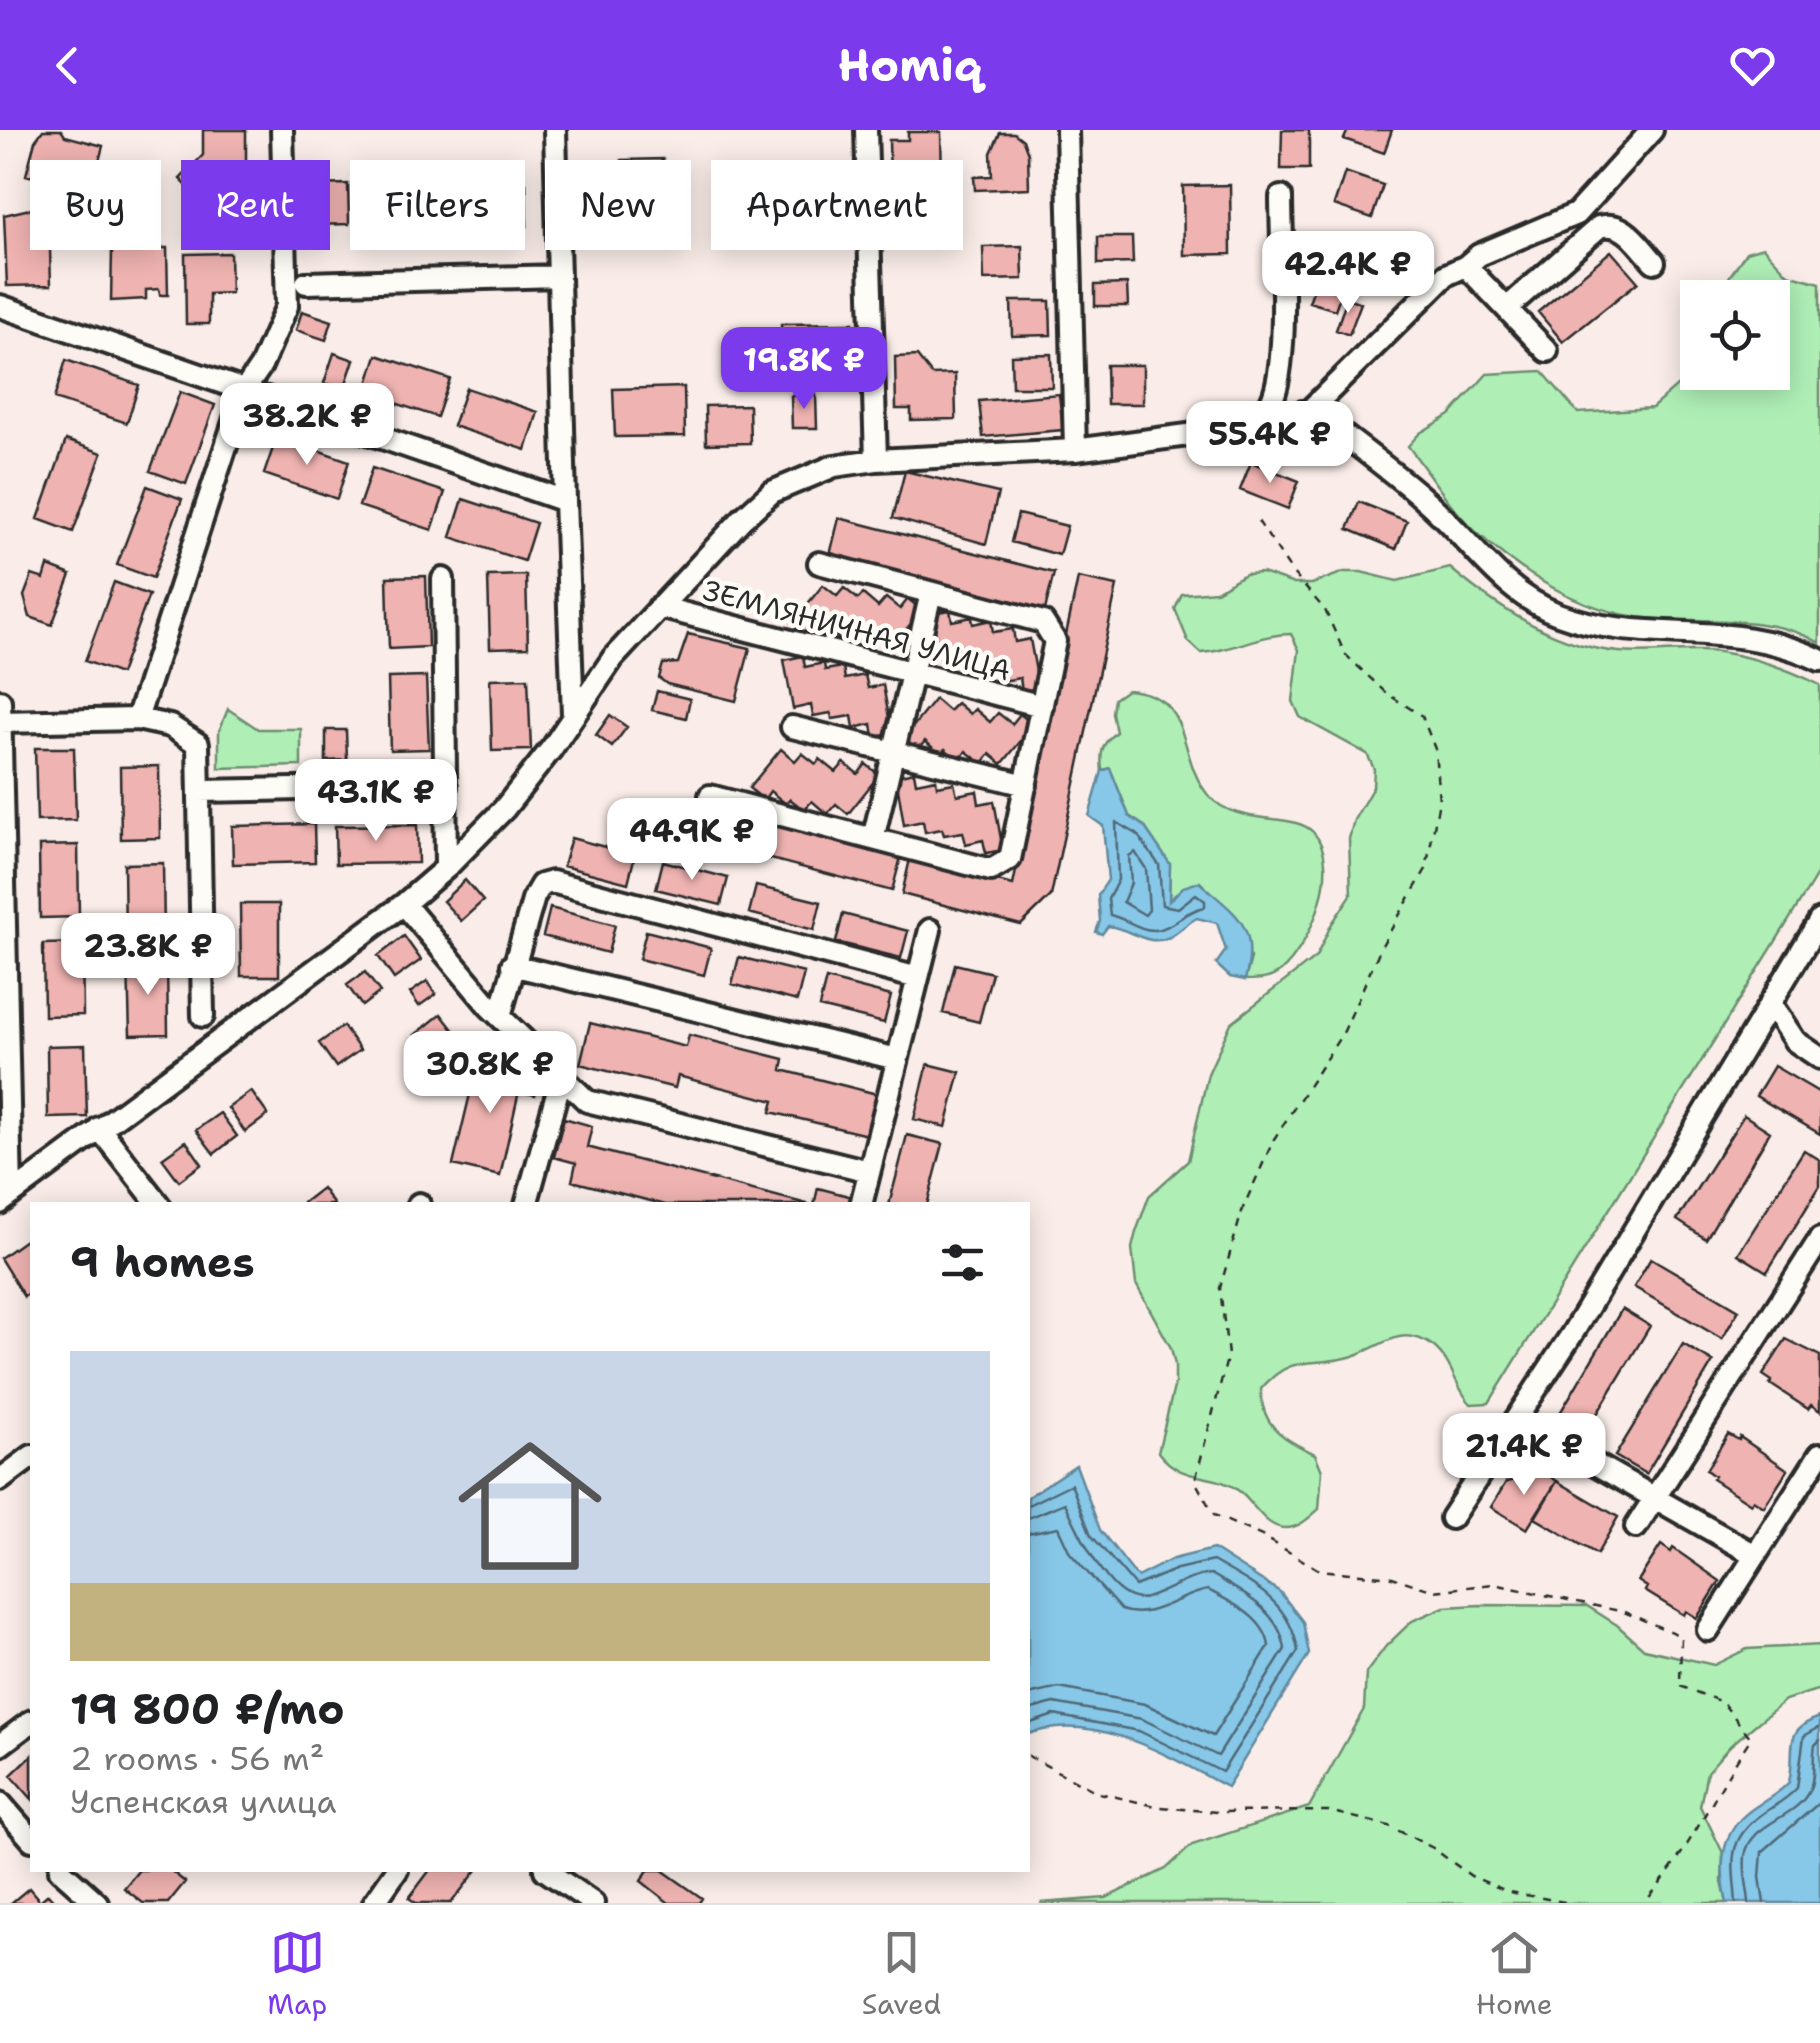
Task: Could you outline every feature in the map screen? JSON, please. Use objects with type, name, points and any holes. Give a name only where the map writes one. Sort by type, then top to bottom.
[{"type":"street","points":[[137,719],[244,390],[261,366],[287,306],[282,130]]},
{"type":"street","points":[[555,130],[573,715]]},
{"type":"street","points":[[866,130],[876,460]]},
{"type":"street","points":[[1067,130],[1076,450]]},
{"type":"street","points":[[6,1199],[404,904],[446,868],[504,809],[613,658],[772,492],[834,466],[876,460],[1076,450],[1248,427],[1310,410],[1446,276],[1479,255],[1576,214],[1652,130]]},
{"type":"street","points":[[1248,427],[1270,406],[1278,382],[1282,352],[1281,197]]},
{"type":"street","points":[[1507,308],[1599,228],[1611,224],[1624,228],[1654,262]]},
{"type":"street","points":[[1466,266],[1547,352]]},
{"type":"street","points":[[306,283],[559,276]]},
{"type":"street","points":[[0,306],[566,501]]},
{"type":"street","points":[[1310,410],[1429,503],[1492,572],[1553,612],[1591,625],[1632,632],[1756,637],[1820,660]]},
{"type":"street","points":[[710,796],[991,870],[1010,859],[1055,640],[1043,622],[819,564]]},
{"type":"street","points":[[443,579],[446,868]]},
{"type":"street","points":[[872,839],[931,592]]},
{"type":"street","name":"ЗЕМЛЯНИЧНАЯ УЛИЦА","points":[[659,607],[1042,706]]},
{"type":"street","points":[[0,701],[6,1199]]},
{"type":"street","points":[[1,722],[137,719],[170,726],[198,744],[203,1016]]},
{"type":"street","points":[[792,727],[1026,785]]},
{"type":"street","points":[[200,791],[446,786]]},
{"type":"street","points":[[500,1016],[534,896],[541,885],[552,882],[918,978]]},
{"type":"street","points":[[404,904],[500,1016],[588,1101],[869,1171]]},
{"type":"street","points":[[1451,1518],[1582,1317],[1820,920]]},
{"type":"street","points":[[861,1202],[930,930]]},
{"type":"street","points":[[512,965],[897,1059]]},
{"type":"street","points":[[1770,1003],[1795,1041],[1820,1058]]},
{"type":"street","points":[[527,1202],[561,1079]]},
{"type":"street","points":[[99,1128],[156,1202]]},
{"type":"street","points":[[1636,1527],[1820,1239]]},
{"type":"street","points":[[1516,1419],[1755,1556]]},
{"type":"street","points":[[1708,1630],[1820,1454]]},
{"type":"street","points":[[0,1480],[30,1458]]},
{"type":"street","points":[[0,1746],[30,1724]]},
{"type":"street","points":[[0,1803],[30,1838]]},
{"type":"street","points":[[62,1872],[97,1903]]},
{"type":"street","points":[[374,1903],[396,1872]]},
{"type":"street","points":[[548,1872],[593,1903]]},
{"type":"path","points":[[1258,521],[1292,572],[1324,610],[1345,654],[1386,692],[1422,716],[1435,748],[1438,801],[1426,868],[1381,947],[1344,1031],[1274,1139],[1243,1208],[1220,1288],[1228,1355],[1194,1481],[1214,1515],[1264,1537],[1320,1570],[1392,1576],[1434,1591],[1494,1584],[1624,1612],[1681,1636],[1680,1686],[1722,1702],[1751,1738],[1720,1784],[1702,1826],[1644,1903]]},
{"type":"path","points":[[1030,1757],[1100,1793],[1160,1807],[1217,1812],[1330,1812],[1388,1826],[1432,1848],[1471,1876],[1509,1892],[1570,1903]]},
{"type":"green space","points":[[1763,247],[1788,274],[1820,283],[1820,643],[1761,624],[1630,616],[1581,601],[1535,577],[1474,530],[1408,446],[1420,433],[1450,415],[1487,374],[1542,371],[1578,413],[1652,408],[1680,384],[1680,390],[1790,390],[1790,280],[1727,280],[1746,252]]},
{"type":"green space","points":[[1450,568],[1508,611],[1573,642],[1619,652],[1732,654],[1771,664],[1820,685],[1820,870],[1489,1403],[1471,1404],[1440,1352],[1410,1336],[1389,1340],[1346,1358],[1291,1366],[1261,1389],[1270,1422],[1284,1437],[1315,1454],[1322,1471],[1319,1509],[1304,1522],[1279,1527],[1266,1520],[1239,1491],[1177,1469],[1158,1452],[1175,1383],[1175,1365],[1171,1348],[1136,1284],[1132,1248],[1149,1196],[1188,1161],[1208,1074],[1231,1023],[1316,957],[1351,895],[1349,839],[1354,820],[1373,787],[1374,769],[1367,754],[1300,717],[1293,701],[1299,650],[1291,634],[1201,653],[1188,641],[1175,609],[1182,594],[1216,591],[1245,574],[1262,573],[1294,584],[1312,584],[1344,572],[1397,581]]},
{"type":"green space","points":[[1127,690],[1149,694],[1174,715],[1198,779],[1220,805],[1249,816],[1304,826],[1322,846],[1325,864],[1320,904],[1303,943],[1273,976],[1245,980],[1251,958],[1200,882],[1169,902],[1170,864],[1144,826],[1129,816],[1110,768],[1102,771],[1103,749],[1116,732],[1114,699]]},
{"type":"green space","points":[[228,709],[258,729],[301,729],[301,766],[219,768],[219,731]]},
{"type":"green space","points":[[1587,1606],[1644,1649],[1714,1665],[1747,1649],[1820,1645],[1820,1689],[1785,1700],[1731,1745],[1707,1772],[1700,1806],[1723,1853],[1722,1882],[1727,1903],[1040,1903],[1106,1898],[1166,1869],[1192,1845],[1309,1807],[1364,1709],[1366,1673],[1386,1646],[1412,1621],[1444,1607]]},
{"type":"water","points":[[1110,768],[1129,816],[1144,826],[1170,864],[1169,901],[1183,887],[1199,882],[1242,923],[1249,946],[1245,980],[1230,977],[1216,964],[1226,950],[1217,923],[1197,918],[1162,940],[1146,939],[1108,926],[1102,934],[1096,932],[1100,921],[1098,895],[1108,880],[1103,826],[1089,816],[1102,771]]},
{"type":"water","points":[[1076,1465],[1100,1530],[1137,1577],[1173,1559],[1213,1549],[1280,1592],[1303,1622],[1309,1654],[1227,1787],[1156,1750],[1105,1732],[1053,1728],[1030,1734],[1030,1496]]},
{"type":"water","points":[[1820,1717],[1820,1903],[1727,1903],[1724,1852],[1733,1829],[1740,1819],[1789,1782],[1795,1735],[1799,1728]]},
{"type":"building","points":[[43,130],[61,130],[65,136],[103,146],[99,160],[30,160],[30,176],[26,175],[35,141]]},
{"type":"building","points":[[203,130],[246,130],[246,160],[198,160],[203,155]]},
{"type":"building","points":[[1282,130],[1309,130],[1309,169],[1281,169]]},
{"type":"building","points":[[1348,130],[1392,130],[1384,153],[1344,139]]},
{"type":"building","points":[[908,132],[941,132],[942,160],[889,160],[889,140],[908,140]]},
{"type":"building","points":[[1000,133],[1014,133],[1023,140],[1028,153],[1029,188],[975,190],[974,177],[992,176],[991,153]]},
{"type":"building","points":[[1345,172],[1383,185],[1372,218],[1334,205]]},
{"type":"building","points":[[526,183],[527,226],[525,226]]},
{"type":"building","points":[[348,184],[349,224],[330,225],[330,185]]},
{"type":"building","points":[[1230,185],[1231,254],[1184,255],[1183,186]]},
{"type":"building","points":[[30,209],[30,250],[50,250],[51,285],[7,286],[4,215]]},
{"type":"building","points":[[1098,237],[1132,237],[1133,263],[1098,264]]},
{"type":"building","points":[[1329,245],[1355,254],[1335,310],[1309,302]]},
{"type":"building","points":[[1022,246],[1023,279],[984,280],[983,247]]},
{"type":"building","points":[[167,248],[168,295],[160,295],[159,289],[146,290],[146,299],[111,301],[112,250]]},
{"type":"building","points":[[1611,251],[1638,282],[1563,342],[1538,312]]},
{"type":"building","points":[[230,253],[231,293],[209,294],[209,324],[186,324],[185,254]]},
{"type":"building","points":[[1127,284],[1128,306],[1095,306],[1095,285]]},
{"type":"building","points":[[1347,298],[1361,303],[1349,335],[1336,330]]},
{"type":"building","points":[[1011,301],[1050,301],[1051,335],[1012,336]]},
{"type":"building","points":[[302,311],[332,321],[326,340],[296,330]]},
{"type":"building","points":[[853,323],[853,343],[782,344],[781,324]]},
{"type":"building","points":[[334,353],[354,360],[344,389],[324,383]]},
{"type":"building","points":[[1051,354],[1052,387],[1012,387],[1011,355]]},
{"type":"building","points":[[377,355],[450,379],[437,417],[365,393]]},
{"type":"building","points":[[917,356],[932,375],[955,374],[956,419],[911,420],[911,409],[896,409],[895,357]]},
{"type":"building","points":[[66,360],[139,385],[127,423],[54,399]]},
{"type":"building","points":[[1106,365],[1143,365],[1143,404],[1107,404]]},
{"type":"building","points":[[684,387],[685,436],[615,437],[613,389]]},
{"type":"building","points":[[466,388],[538,412],[526,450],[453,426]]},
{"type":"building","points":[[180,392],[215,405],[186,484],[150,471]]},
{"type":"building","points":[[1059,394],[1063,430],[983,437],[979,401]]},
{"type":"building","points":[[816,395],[817,428],[792,428],[791,396]]},
{"type":"building","points":[[749,405],[750,443],[706,444],[705,406]]},
{"type":"building","points":[[277,436],[349,461],[337,499],[264,474]]},
{"type":"building","points":[[66,440],[102,453],[73,532],[38,519]]},
{"type":"building","points":[[1251,462],[1299,481],[1288,509],[1240,490]]},
{"type":"building","points":[[372,468],[445,492],[432,530],[359,506]]},
{"type":"building","points":[[905,471],[998,493],[986,544],[893,518]]},
{"type":"building","points":[[147,486],[182,499],[153,578],[117,565]]},
{"type":"building","points":[[463,499],[536,523],[524,561],[451,537]]},
{"type":"building","points":[[1359,502],[1407,521],[1396,549],[1348,529]]},
{"type":"building","points":[[1018,514],[1067,526],[1059,555],[1011,542]]},
{"type":"building","points":[[839,518],[1054,573],[1045,610],[830,555]]},
{"type":"building","points":[[48,566],[71,575],[52,625],[30,617],[24,596],[32,575],[44,579]]},
{"type":"building","points":[[526,575],[528,647],[490,648],[488,576]]},
{"type":"building","points":[[426,576],[428,647],[389,649],[387,577]]},
{"type":"building","points":[[1078,578],[1117,586],[1051,896],[1021,925],[902,894],[910,859],[1013,885]]},
{"type":"building","points":[[114,582],[149,595],[120,674],[85,661]]},
{"type":"building","points":[[823,585],[837,596],[844,588],[858,599],[863,594],[878,607],[886,598],[900,609],[908,599],[922,610],[890,649],[878,639],[870,649],[854,636],[847,646],[833,634],[828,639],[813,627],[806,635],[792,623]]},
{"type":"building","points":[[950,610],[952,621],[972,617],[973,624],[991,620],[993,632],[1013,629],[1015,642],[1030,639],[1039,688],[1022,691],[1020,678],[1002,681],[1000,669],[980,673],[978,666],[961,670],[959,659],[941,662],[932,613]]},
{"type":"building","points":[[688,634],[750,648],[736,701],[667,684],[659,678],[663,664],[678,663]]},
{"type":"building","points":[[803,656],[805,667],[824,663],[825,670],[843,667],[845,679],[865,675],[868,688],[883,685],[892,734],[874,737],[872,724],[854,728],[852,716],[813,716],[811,705],[793,709],[784,660]]},
{"type":"building","points":[[426,677],[429,749],[390,750],[388,678]]},
{"type":"building","points":[[528,678],[531,750],[492,751],[490,679]]},
{"type":"building","points":[[657,691],[690,699],[686,718],[652,710]]},
{"type":"building","points":[[935,699],[949,711],[957,703],[970,714],[975,709],[990,722],[998,713],[1012,724],[1020,714],[1034,725],[1002,764],[990,754],[982,764],[966,751],[959,761],[945,749],[940,754],[925,741],[918,750],[904,738]]},
{"type":"building","points":[[610,715],[627,727],[612,747],[596,735]]},
{"type":"building","points":[[326,730],[346,730],[347,760],[326,761]]},
{"type":"building","points":[[35,748],[74,748],[76,820],[37,821]]},
{"type":"building","points":[[781,749],[795,761],[802,753],[816,764],[820,759],[836,772],[844,763],[858,774],[866,764],[879,775],[848,814],[836,804],[827,814],[812,801],[804,810],[790,799],[786,804],[770,791],[764,800],[749,788]]},
{"type":"building","points":[[159,766],[160,838],[121,839],[120,767]]},
{"type":"building","points":[[914,772],[916,783],[936,779],[937,786],[954,783],[957,795],[977,791],[979,804],[994,801],[1003,850],[986,853],[983,840],[966,844],[963,832],[925,832],[923,821],[904,825],[896,776]]},
{"type":"building","points":[[708,807],[901,857],[892,891],[699,840]]},
{"type":"building","points":[[314,824],[315,862],[233,864],[232,826]]},
{"type":"building","points":[[417,825],[418,863],[336,864],[335,826]]},
{"type":"building","points":[[571,838],[635,855],[628,883],[563,866]]},
{"type":"building","points":[[78,845],[79,917],[40,918],[39,846]]},
{"type":"building","points":[[663,861],[728,878],[721,905],[656,889]]},
{"type":"building","points":[[163,863],[164,935],[125,936],[124,864]]},
{"type":"building","points":[[465,880],[483,901],[461,921],[443,901]]},
{"type":"building","points":[[756,886],[821,902],[814,930],[749,913]]},
{"type":"building","points":[[240,904],[279,904],[279,976],[241,976]]},
{"type":"building","points":[[550,908],[615,925],[608,953],[543,936]]},
{"type":"building","points":[[843,914],[908,931],[901,958],[836,942]]},
{"type":"building","points":[[646,931],[711,948],[704,975],[639,959]]},
{"type":"building","points":[[404,936],[421,960],[394,979],[378,956]]},
{"type":"building","points":[[82,943],[83,1015],[44,1016],[43,944]]},
{"type":"building","points":[[739,957],[804,973],[797,1001],[732,984]]},
{"type":"building","points":[[167,962],[168,1034],[130,1035],[128,963]]},
{"type":"building","points":[[955,964],[992,973],[979,1022],[943,1013]]},
{"type":"building","points":[[365,972],[380,992],[362,1006],[347,985]]},
{"type":"building","points":[[826,979],[891,996],[884,1023],[819,1007]]},
{"type":"building","points":[[427,981],[436,994],[419,1006],[410,993]]},
{"type":"building","points":[[441,1014],[465,1045],[439,1066],[415,1035]]},
{"type":"building","points":[[590,1023],[686,1047],[689,1035],[784,1059],[782,1070],[877,1094],[867,1135],[771,1112],[774,1101],[678,1076],[675,1088],[580,1064]]},
{"type":"building","points":[[343,1026],[360,1050],[336,1067],[319,1043]]},
{"type":"building","points":[[482,1044],[494,1047],[488,1070],[519,1078],[520,1071],[539,1075],[535,1095],[519,1091],[500,1176],[453,1165]]},
{"type":"building","points":[[85,1045],[87,1117],[48,1118],[47,1046]]},
{"type":"building","points":[[928,1064],[960,1072],[946,1127],[914,1119]]},
{"type":"building","points":[[1774,1066],[1820,1093],[1820,1134],[1756,1096]]},
{"type":"building","points":[[251,1091],[268,1115],[245,1132],[228,1108]]},
{"type":"building","points":[[220,1113],[237,1136],[214,1154],[196,1130]]},
{"type":"building","points":[[1744,1115],[1770,1132],[1706,1239],[1677,1220]]},
{"type":"building","points":[[564,1118],[592,1126],[587,1147],[799,1202],[654,1202],[572,1181],[576,1163],[554,1157]]},
{"type":"building","points":[[907,1135],[943,1144],[928,1202],[890,1202]]},
{"type":"building","points":[[186,1141],[202,1164],[179,1181],[162,1158]]},
{"type":"building","points":[[1804,1150],[1820,1160],[1820,1186],[1767,1272],[1738,1254]]},
{"type":"building","points":[[322,1188],[332,1202],[304,1202]]},
{"type":"building","points":[[818,1188],[853,1197],[851,1202],[815,1202]]},
{"type":"building","points":[[30,1236],[30,1292],[24,1297],[0,1258]]},
{"type":"building","points":[[1651,1258],[1739,1310],[1722,1339],[1634,1287]]},
{"type":"building","points":[[1622,1309],[1650,1326],[1585,1434],[1557,1418]]},
{"type":"building","points":[[1786,1339],[1820,1356],[1820,1411],[1811,1405],[1808,1409],[1763,1375]]},
{"type":"building","points":[[1683,1344],[1713,1362],[1646,1474],[1615,1456]]},
{"type":"building","points":[[1728,1434],[1739,1440],[1740,1437],[1788,1470],[1764,1507],[1753,1500],[1751,1504],[1712,1479],[1714,1476],[1706,1470]]},
{"type":"building","points":[[1544,1473],[1557,1481],[1527,1529],[1491,1507],[1506,1482]]},
{"type":"building","points":[[1557,1481],[1618,1517],[1597,1554],[1535,1518]]},
{"type":"building","points":[[1661,1545],[1671,1552],[1673,1548],[1720,1581],[1697,1618],[1686,1611],[1684,1615],[1645,1591],[1647,1587],[1638,1581]]},
{"type":"building","points":[[30,1757],[30,1797],[11,1775]]},
{"type":"building","points":[[137,1872],[172,1872],[185,1882],[168,1903],[143,1903],[124,1888]]},
{"type":"building","points":[[428,1872],[475,1872],[451,1903],[416,1903],[409,1898]]},
{"type":"building","points":[[647,1872],[665,1872],[702,1898],[699,1903],[669,1903],[641,1881]]},
{"type":"building","points":[[29,1888],[40,1901],[48,1894],[56,1903],[11,1903]]}]
